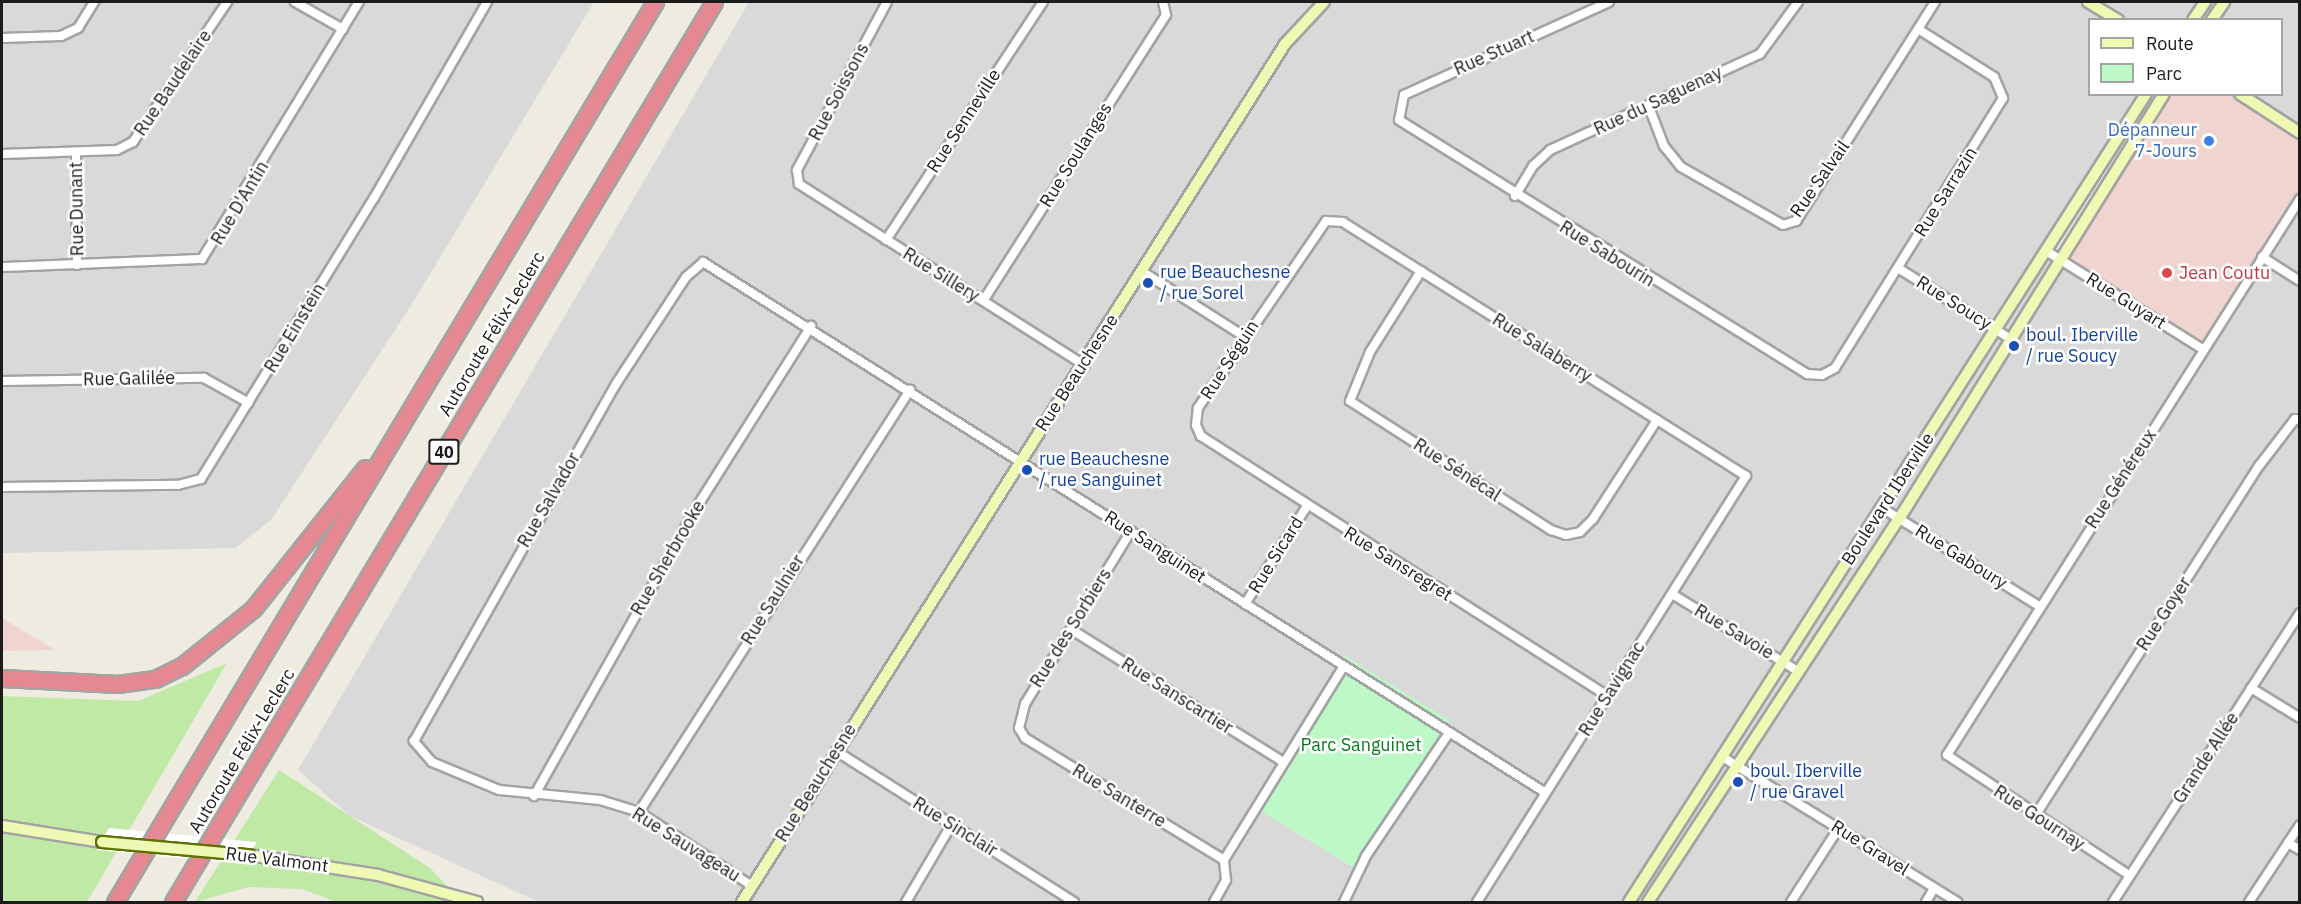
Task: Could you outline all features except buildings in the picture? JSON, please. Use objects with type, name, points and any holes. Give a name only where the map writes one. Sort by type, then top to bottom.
[{"type":"highway","name":"Autoroute Félix-Leclerc","points":[[115,903],[655,2]]},
{"type":"highway","name":"Autoroute Félix-Leclerc","points":[[173,903],[714,2]]},
{"type":"highway","points":[[2,678],[127,684],[162,676],[190,662],[229,633],[270,591],[403,422]]},
{"type":"street","points":[[2,38],[60,36],[78,28],[94,2]]},
{"type":"street","name":"Rue Baudelaire","points":[[2,154],[117,150],[138,139],[227,2]]},
{"type":"street","points":[[295,2],[343,29]]},
{"type":"street","name":"Rue D'Antin","points":[[2,267],[202,259],[359,2]]},
{"type":"street","name":"Rue Einstein","points":[[2,487],[189,484],[213,465],[487,2]]},
{"type":"street","name":"Rue Soissons","points":[[799,184],[797,170],[887,2]]},
{"type":"street","name":"Rue Senneville","points":[[886,240],[1043,2]]},
{"type":"street","name":"Rue Beauchesne","points":[[742,903],[1285,44],[1324,2]]},
{"type":"street","name":"Rue Stuart","points":[[1399,120],[1400,104],[1413,90],[1609,2]]},
{"type":"street","name":"Rue du Saguenay","points":[[1515,196],[1543,155],[1760,54],[1798,2]]},
{"type":"street","name":"Rue Salvail","points":[[1649,107],[1664,147],[1681,167],[1783,225],[1796,220],[1935,2]]},
{"type":"street","points":[[2088,2],[2115,18]]},
{"type":"street","points":[[2194,18],[2205,2]]},
{"type":"street","points":[[2213,18],[2224,2]]},
{"type":"street","name":"Rue Soulanges","points":[[983,301],[1165,5]]},
{"type":"street","name":"Rue Sarrazin","points":[[1822,375],[1835,368],[2003,98],[1994,77],[1918,29]]},
{"type":"street","name":"Boulevard Iberville","points":[[1629,903],[1996,328],[2048,252],[2145,96]]},
{"type":"street","name":"Boulevard Iberville","points":[[1648,903],[1796,670],[1899,519],[2009,338],[2061,260],[2163,96]]},
{"type":"street","points":[[2243,96],[2300,133]]},
{"type":"street","name":"Rue Sabourin","points":[[1399,120],[1515,196],[1792,368],[1822,375]]},
{"type":"street","name":"Rue Dunant","points":[[76,152],[77,265]]},
{"type":"street","name":"Rue Sillery","points":[[799,184],[1084,364]]},
{"type":"street","name":"Rue Généreux","points":[[1950,761],[1947,755],[1957,732],[2300,199]]},
{"type":"street","name":"Rue Salaberry","points":[[1339,220],[1746,476]]},
{"type":"street","name":"Rue Séguin","points":[[1196,425],[1198,408],[1320,225],[1339,220]]},
{"type":"street","name":"Rue Guyart","points":[[2048,252],[2204,350]]},
{"type":"street","points":[[2262,257],[2300,281]]},
{"type":"street","name":"Rue Sanguinet","points":[[704,262],[811,326],[1245,604],[1546,793]]},
{"type":"street","name":"Rue Salvador","points":[[416,748],[414,733],[616,384],[686,277],[704,262]]},
{"type":"street","name":"Rue Soucy","points":[[1898,268],[2009,338]]},
{"type":"street","name":"Rue Sénécal","points":[[1421,271],[1370,352],[1350,401],[1551,530],[1573,534],[1593,519],[1657,420]]},
{"type":"street","points":[[1143,272],[1245,337]]},
{"type":"street","name":"Rue Sherbrooke","points":[[534,796],[698,505],[811,326]]},
{"type":"street","name":"Rue Galilée","points":[[2,381],[204,378],[249,403]]},
{"type":"street","name":"Rue Saulnier","points":[[639,812],[910,390]]},
{"type":"street","name":"Rue Goyer","points":[[2035,816],[2259,466],[2295,418],[2300,420]]},
{"type":"street","name":"Rue Sansregret","points":[[1196,425],[1210,444],[1607,696]]},
{"type":"street","name":"Rue Savignac","points":[[1477,903],[1746,476]]},
{"type":"street","name":"Rue Sicard","points":[[1245,604],[1307,506]]},
{"type":"street","name":"Rue Gaboury","points":[[1882,508],[2039,606]]},
{"type":"street","name":"Rue des Sorbiers","points":[[1018,728],[1025,704],[1131,531]]},
{"type":"street","name":"Rue Savoie","points":[[1672,594],[1796,670]]},
{"type":"street","name":"Grande Allée","points":[[2113,903],[2300,613]]},
{"type":"street","name":"Rue Sanscartier","points":[[1072,630],[1283,762]]},
{"type":"street","points":[[1214,903],[1226,880],[1224,860],[1344,666]]},
{"type":"street","points":[[2251,688],[2300,718]]},
{"type":"street","name":"Rue Santerre","points":[[1018,728],[1025,738],[1224,860]]},
{"type":"street","points":[[1344,903],[1366,856],[1449,733]]},
{"type":"street","name":"Rue Sauvageau","points":[[416,748],[432,762],[473,780],[534,796],[593,799],[639,812],[752,886]]},
{"type":"street","name":"Rue Sinclair","points":[[836,751],[1074,903]]},
{"type":"street","name":"Rue Gravel","points":[[1721,756],[1957,903]]},
{"type":"street","name":"Rue Gournay","points":[[1950,761],[2129,876]]},
{"type":"street","points":[[906,903],[952,824]]},
{"type":"street","points":[[2249,903],[2300,825]]},
{"type":"street","name":"Rue Valmont","points":[[2,826],[102,842],[249,855],[378,875],[477,903]]},
{"type":"street","points":[[1791,903],[1838,829]]},
{"type":"street","points":[[2288,843],[2300,850]]},
{"type":"street","points":[[1926,903],[1934,888]]},
{"type":"shaded area","points":[[2,2],[594,2],[412,304],[271,520],[235,548],[2,553]]},
{"type":"shaded area","points":[[749,2],[2299,2],[2299,133],[2242,96],[2283,96],[2283,18],[2088,18],[2088,96],[2145,96],[2048,252],[2204,351],[2299,199],[2299,902],[539,902],[350,816],[298,770]],"holes":[[[1345,656],[1353,867],[1253,806]]]},
{"type":"shaded area","points":[[2163,96],[2242,96],[2299,133],[2299,200],[2204,350],[2061,260]]},
{"type":"shaded area","points":[[2,618],[55,650],[2,651]]},
{"type":"green space","name":"Parc Sanguinet","points":[[1345,656],[1449,720],[1353,867],[1253,806]]},
{"type":"green space","points":[[227,663],[87,902],[2,902],[2,696],[138,701]]},
{"type":"green space","points":[[279,770],[430,868],[463,902],[336,902],[302,889],[249,887],[195,902]]},
{"type":"pier","points":[[109,828],[257,842],[243,864],[97,850]]},
{"type":"place","name":"Dépanneur 7-Jours","points":[[2209,141]]},
{"type":"place","name":"Jean Coutu","points":[[2167,273]]},
{"type":"place","name":"rue Beauchesne / rue Sorel","points":[[1148,283]]},
{"type":"place","name":"boul. Iberville / rue Soucy","points":[[2014,346]]},
{"type":"place","name":"rue Beauchesne / rue Sanguinet","points":[[1027,470]]},
{"type":"place","name":"boul. Iberville / rue Gravel","points":[[1738,782]]}]
